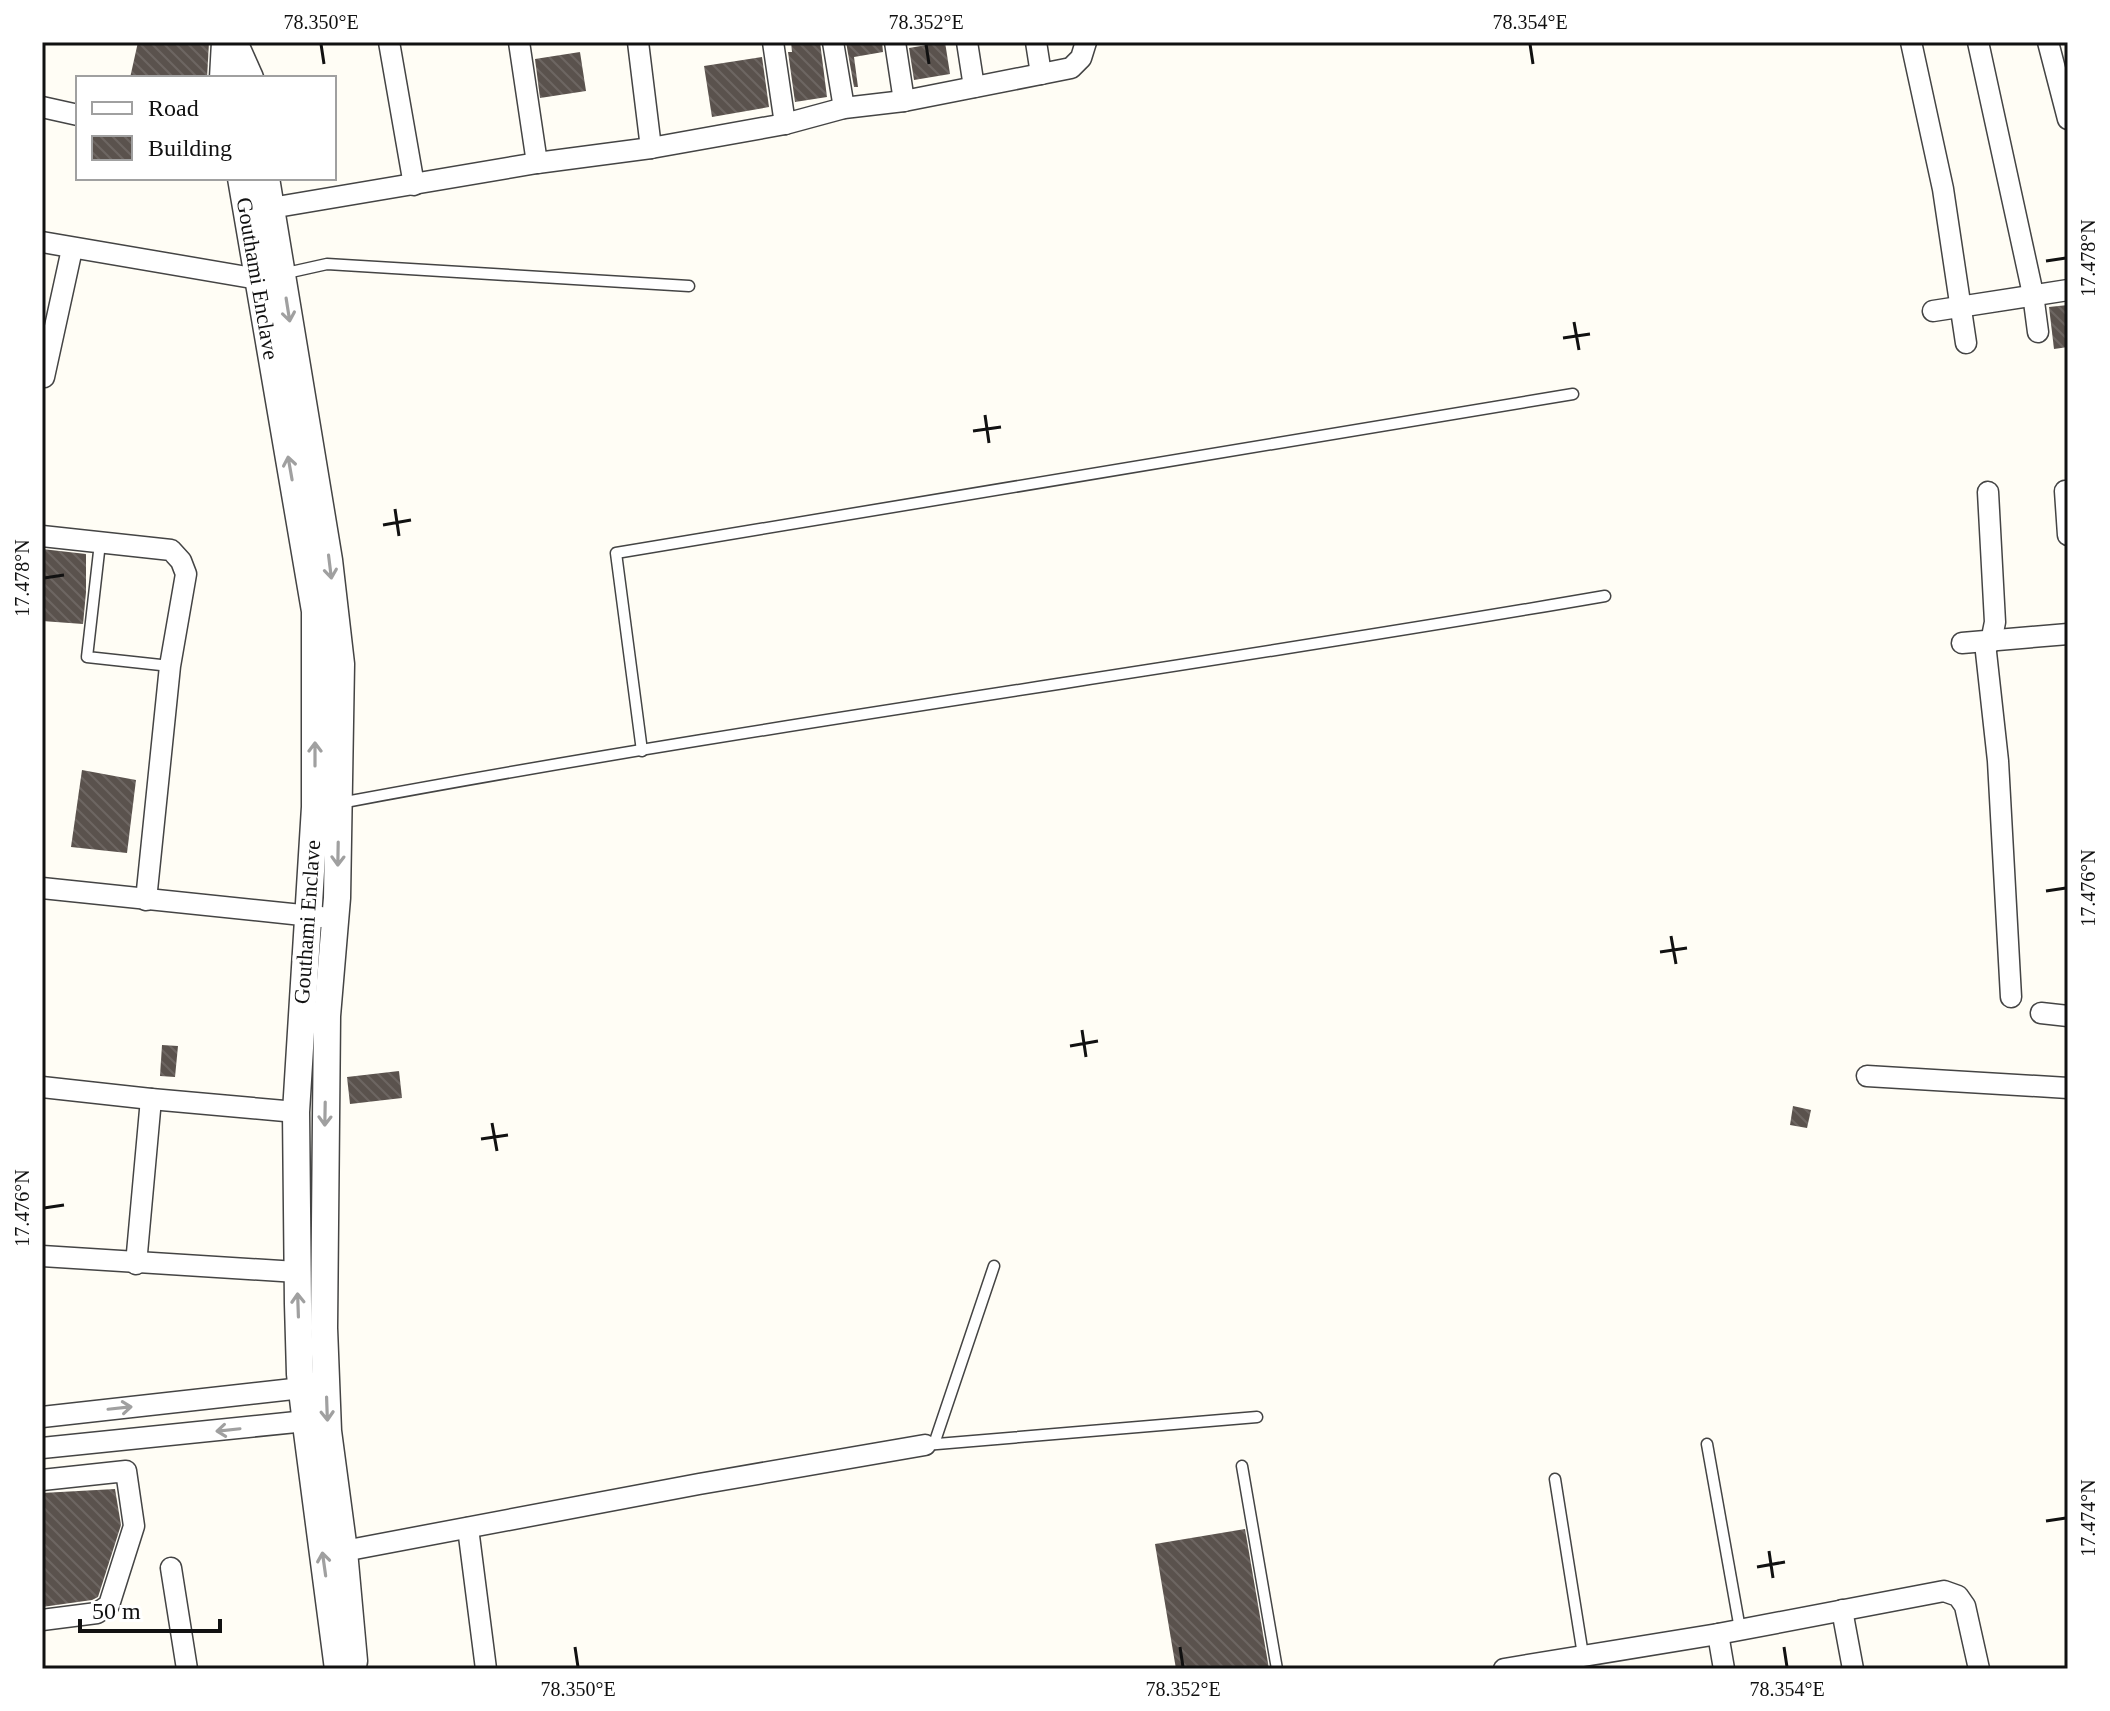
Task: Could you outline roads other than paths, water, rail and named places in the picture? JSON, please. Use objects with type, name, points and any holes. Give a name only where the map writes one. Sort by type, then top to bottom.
[{"type":"street","points":[[223,76],[225,42]]},
{"type":"street","points":[[234,42],[249,76]]},
{"type":"street","points":[[389,42],[414,185]]},
{"type":"street","points":[[519,42],[537,163]]},
{"type":"street","points":[[638,42],[651,148]]},
{"type":"street","points":[[773,42],[785,124]]},
{"type":"street","points":[[833,42],[844,108]]},
{"type":"street","points":[[895,42],[904,101]]},
{"type":"street","points":[[967,42],[974,87]]},
{"type":"street","points":[[1036,42],[1041,74]]},
{"type":"street","points":[[271,208],[537,163],[651,148],[785,124],[844,108],[904,101],[1071,68],[1081,58],[1086,42]]},
{"type":"street","points":[[1911,42],[1943,189],[1966,343]]},
{"type":"street","points":[[1978,42],[2033,294],[2038,332]]},
{"type":"street","points":[[2048,42],[2068,119]]},
{"type":"street","points":[[42,107],[76,115]]},
{"type":"street","name":"Gouthami Enclave","points":[[242,180],[270,276],[329,560],[341,664],[336,918],[327,1016],[324,1328],[328,1431],[355,1669]]},
{"type":"street","name":"Gouthami Enclave","points":[[266,180],[271,208],[270,276],[315,611],[315,807],[296,1112],[297,1272],[302,1388],[338,1669]]},
{"type":"street","points":[[42,242],[72,249],[270,276]]},
{"type":"street","points":[[44,377],[72,249]]},
{"type":"street","points":[[1933,311],[2068,290]]},
{"type":"street","points":[[2065,491],[2068,535]]},
{"type":"street","points":[[1988,492],[1995,622],[1988,643],[2011,997]]},
{"type":"street","points":[[42,536],[171,550],[181,561],[186,574],[170,666],[146,900]]},
{"type":"street","points":[[1962,643],[2068,634]]},
{"type":"street","points":[[42,888],[336,918]]},
{"type":"street","points":[[2041,1013],[2068,1016]]},
{"type":"street","points":[[1867,1076],[2068,1088]]},
{"type":"street","points":[[42,1087],[296,1112]]},
{"type":"street","points":[[136,1264],[151,1099]]},
{"type":"street","points":[[42,1256],[297,1272]]},
{"type":"street","points":[[42,1417],[302,1388]]},
{"type":"street","points":[[42,1448],[306,1421]]},
{"type":"street","points":[[344,1551],[929,1444]]},
{"type":"street","points":[[42,1480],[126,1471],[134,1526],[109,1605],[97,1613],[42,1620]]},
{"type":"street","points":[[468,1528],[486,1669]]},
{"type":"street","points":[[171,1568],[187,1669]]},
{"type":"street","points":[[1504,1669],[1584,1662],[1944,1591],[1958,1596],[1965,1606],[1979,1669]]},
{"type":"street","points":[[1842,1610],[1853,1669]]},
{"type":"street","points":[[1718,1634],[1724,1669]]},
{"type":"lane","points":[[270,276],[327,264],[689,286]]},
{"type":"lane","points":[[642,751],[616,553],[1573,394]]},
{"type":"lane","points":[[100,543],[87,657],[170,666]]},
{"type":"lane","points":[[339,804],[882,710],[1358,639],[1605,596]]},
{"type":"lane","points":[[994,1266],[929,1444],[1257,1417]]},
{"type":"lane","points":[[1707,1444],[1740,1629]]},
{"type":"lane","points":[[1242,1466],[1277,1669]]},
{"type":"lane","points":[[1555,1479],[1584,1662]]}]
